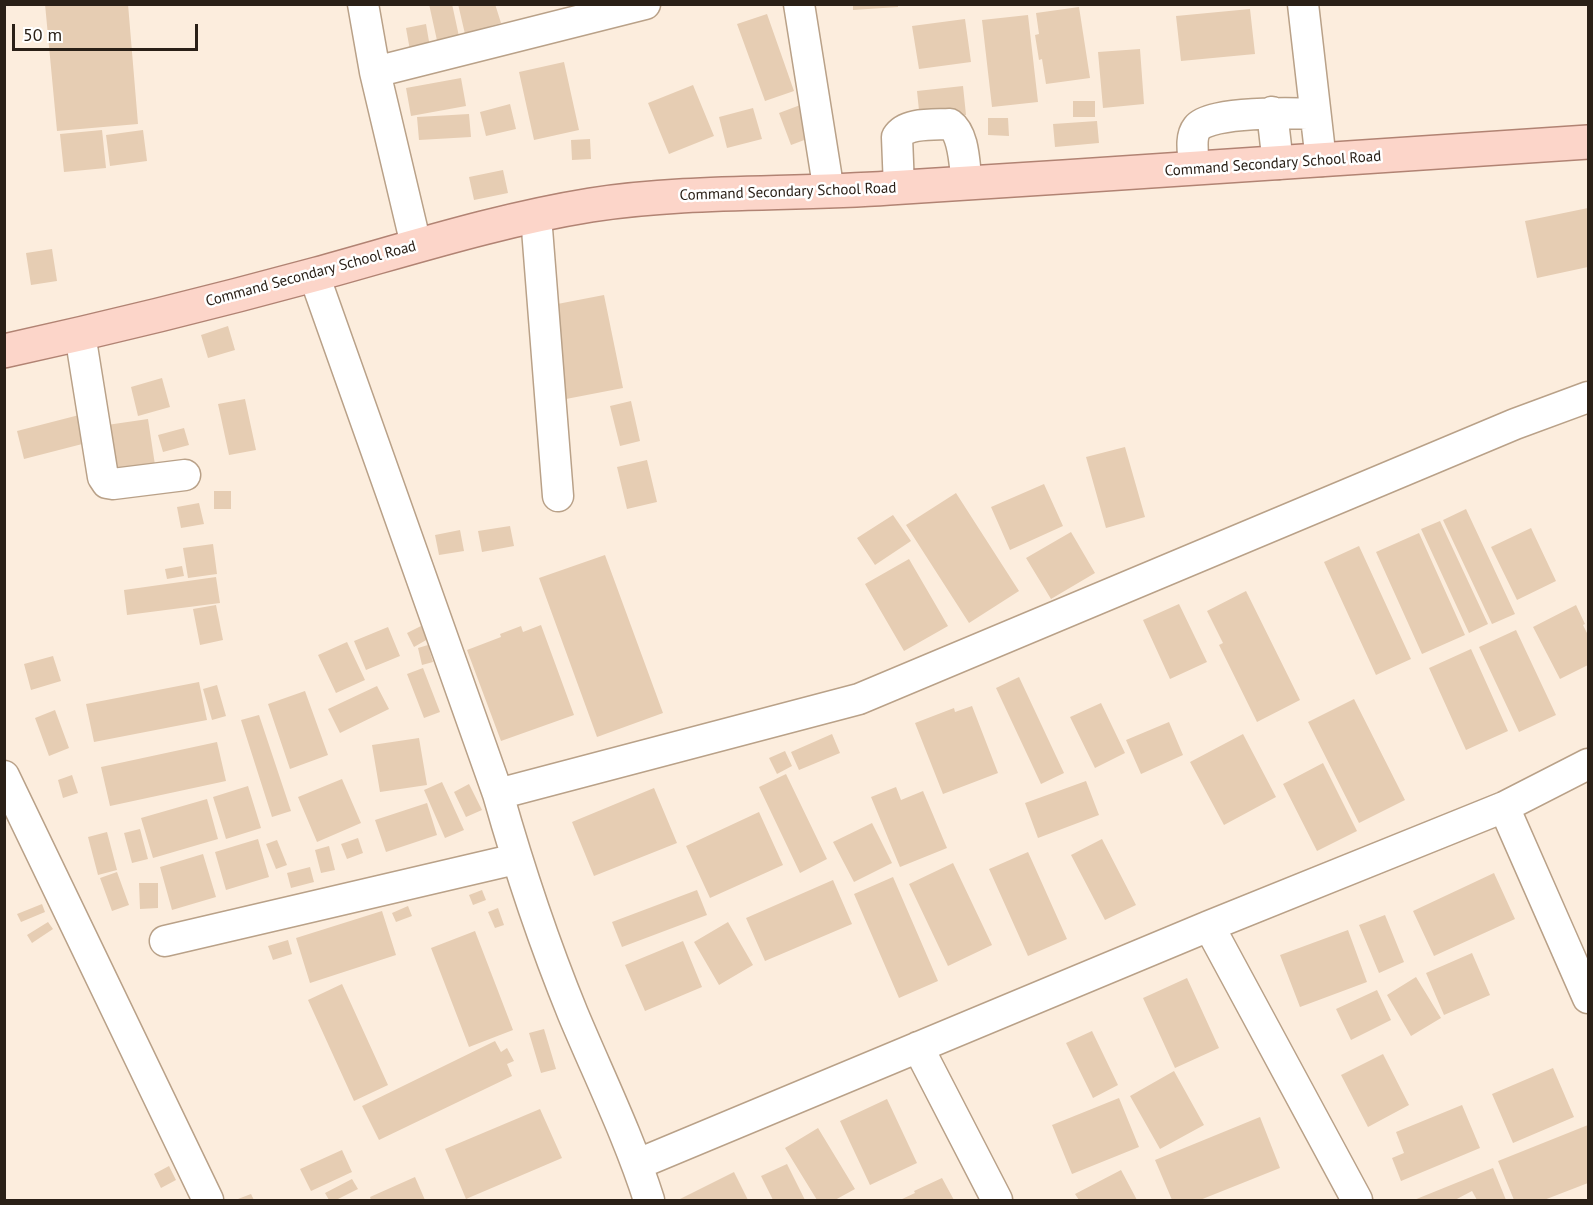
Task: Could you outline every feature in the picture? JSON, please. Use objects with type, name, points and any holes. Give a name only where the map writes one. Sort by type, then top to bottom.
[{"type":"main road","name":"Command Secondary School Road","points":[[4,351],[314,275],[416,245],[537,216],[652,197],[899,188],[1588,142]]},
{"type":"street","points":[[363,4],[375,72],[416,245]]},
{"type":"street","points":[[375,72],[645,4]]},
{"type":"street","points":[[799,4],[829,192]]},
{"type":"street","points":[[1303,4],[1321,161]]},
{"type":"street","points":[[1194,169],[1193,138],[1197,128],[1209,121],[1272,112],[1315,114]]},
{"type":"street","points":[[1272,112],[1278,164]]},
{"type":"street","points":[[899,188],[897,137],[901,131],[908,128],[950,124],[957,129],[960,136],[967,183]]},
{"type":"street","points":[[537,216],[558,496]]},
{"type":"street","points":[[314,275],[498,794],[516,859],[572,1012],[638,1164],[650,1200]]},
{"type":"street","points":[[80,334],[103,477],[107,483],[185,475]]},
{"type":"street","points":[[498,794],[859,699],[1515,424],[1588,397]]},
{"type":"street","points":[[638,1164],[1209,926],[1504,807],[1588,764]]},
{"type":"street","points":[[4,776],[208,1200]]},
{"type":"street","points":[[1504,807],[1588,998]]},
{"type":"street","points":[[165,941],[516,859]]},
{"type":"street","points":[[1209,926],[1357,1200]]},
{"type":"street","points":[[918,1047],[997,1200]]},
{"type":"building","points":[[45,4],[128,4],[138,124],[57,131]]},
{"type":"building","points":[[429,4],[452,4],[460,41],[438,45]]},
{"type":"building","points":[[458,4],[495,4],[501,23],[465,34]]},
{"type":"building","points":[[853,4],[898,4],[898,7],[853,10]]},
{"type":"building","points":[[1079,7],[1090,78],[1046,84],[1035,35],[1039,34],[1036,13]]},
{"type":"building","points":[[1250,9],[1255,54],[1181,61],[1176,16]]},
{"type":"building","points":[[767,14],[794,91],[765,101],[737,24]]},
{"type":"building","points":[[1028,15],[1038,102],[992,107],[982,20]]},
{"type":"building","points":[[965,19],[971,62],[919,69],[912,26]]},
{"type":"building","points":[[426,24],[431,53],[411,56],[406,28]]},
{"type":"building","points":[[1140,49],[1144,104],[1103,108],[1098,52]]},
{"type":"building","points":[[564,62],[579,130],[534,140],[519,72]]},
{"type":"building","points":[[461,78],[466,106],[411,116],[406,88]]},
{"type":"building","points":[[693,85],[714,136],[669,154],[648,103]]},
{"type":"building","points":[[963,86],[966,115],[920,120],[917,91]]},
{"type":"building","points":[[1073,101],[1095,101],[1095,117],[1073,117]]},
{"type":"building","points":[[510,104],[516,129],[486,136],[480,112]]},
{"type":"building","points":[[803,104],[815,136],[791,145],[779,113]]},
{"type":"building","points":[[753,108],[762,139],[727,148],[719,117]]},
{"type":"building","points":[[469,114],[471,137],[419,140],[417,117]]},
{"type":"building","points":[[988,118],[1008,118],[1009,136],[988,135]]},
{"type":"building","points":[[1097,121],[1099,143],[1055,147],[1053,124]]},
{"type":"building","points":[[102,130],[106,168],[64,172],[60,134]]},
{"type":"building","points":[[143,130],[147,161],[110,166],[106,135]]},
{"type":"building","points":[[590,139],[591,159],[572,160],[571,140]]},
{"type":"building","points":[[503,170],[508,193],[474,200],[469,177]]},
{"type":"building","points":[[1588,208],[1588,267],[1537,278],[1525,221]]},
{"type":"building","points":[[52,249],[57,281],[31,285],[26,253]]},
{"type":"building","points":[[604,295],[623,388],[566,399],[547,306]]},
{"type":"building","points":[[228,326],[235,350],[208,358],[201,335]]},
{"type":"building","points":[[162,378],[170,407],[138,416],[131,387]]},
{"type":"building","points":[[245,399],[256,450],[229,455],[218,404]]},
{"type":"building","points":[[631,401],[640,441],[620,446],[610,406]]},
{"type":"building","points":[[83,414],[90,442],[24,459],[17,431]]},
{"type":"building","points":[[148,419],[155,465],[114,471],[107,425]]},
{"type":"building","points":[[184,428],[189,445],[163,452],[158,435]]},
{"type":"building","points":[[1125,447],[1145,517],[1106,528],[1086,457]]},
{"type":"building","points":[[647,460],[657,502],[627,509],[617,467]]},
{"type":"building","points":[[1044,484],[1063,526],[1010,550],[991,507]]},
{"type":"building","points":[[214,491],[231,491],[231,509],[214,509]]},
{"type":"building","points":[[956,493],[1019,591],[969,623],[906,525]]},
{"type":"building","points":[[199,503],[204,524],[181,528],[177,507]]},
{"type":"building","points":[[1466,509],[1515,614],[1492,624],[1443,520]]},
{"type":"building","points":[[893,515],[911,541],[875,565],[857,538]]},
{"type":"building","points":[[1440,521],[1488,624],[1469,633],[1421,529]]},
{"type":"building","points":[[510,526],[514,546],[482,552],[478,531]]},
{"type":"building","points":[[1531,528],[1556,581],[1517,600],[1491,547]]},
{"type":"building","points":[[460,530],[464,551],[439,555],[435,535]]},
{"type":"building","points":[[1071,532],[1095,573],[1051,599],[1026,558]]},
{"type":"building","points":[[1419,533],[1465,635],[1422,654],[1376,552]]},
{"type":"building","points":[[213,544],[217,574],[188,578],[183,548]]},
{"type":"building","points":[[1359,546],[1411,659],[1376,675],[1324,562]]},
{"type":"building","points":[[605,555],[663,713],[597,737],[539,578]]},
{"type":"building","points":[[909,559],[948,626],[904,651],[865,584]]},
{"type":"building","points":[[182,566],[184,576],[167,579],[165,569]]},
{"type":"building","points":[[216,577],[220,603],[127,615],[124,590]]},
{"type":"building","points":[[1246,591],[1300,700],[1257,722],[1219,645],[1223,643],[1207,611]]},
{"type":"building","points":[[1179,604],[1207,662],[1170,679],[1143,620]]},
{"type":"building","points":[[216,605],[223,640],[200,645],[193,609]]},
{"type":"building","points":[[1576,605],[1588,635],[1588,665],[1560,679],[1533,627]]},
{"type":"building","points":[[541,625],[574,715],[501,741],[467,650],[501,637],[500,634],[521,626],[523,632]]},
{"type":"building","points":[[421,626],[428,639],[414,647],[407,633]]},
{"type":"building","points":[[388,627],[400,656],[366,670],[354,641]]},
{"type":"building","points":[[1516,630],[1556,715],[1519,732],[1479,647]]},
{"type":"building","points":[[347,642],[365,680],[336,693],[318,655]]},
{"type":"building","points":[[428,645],[433,662],[422,665],[418,648]]},
{"type":"building","points":[[1471,649],[1508,731],[1466,750],[1429,668]]},
{"type":"building","points":[[53,656],[61,681],[31,690],[24,664]]},
{"type":"building","points":[[423,668],[440,712],[424,718],[407,674]]},
{"type":"building","points":[[1019,677],[1064,773],[1041,784],[996,688]]},
{"type":"building","points":[[199,682],[207,720],[94,742],[86,704]]},
{"type":"building","points":[[217,685],[226,716],[212,720],[203,689]]},
{"type":"building","points":[[377,686],[389,709],[340,733],[328,709]]},
{"type":"building","points":[[305,691],[328,755],[290,769],[268,704]]},
{"type":"building","points":[[1354,699],[1405,800],[1359,823],[1308,722]]},
{"type":"building","points":[[1101,703],[1125,753],[1095,768],[1070,717]]},
{"type":"building","points":[[972,706],[998,773],[943,794],[915,723],[954,708],[955,712]]},
{"type":"building","points":[[55,710],[69,748],[49,756],[35,718]]},
{"type":"building","points":[[259,715],[291,811],[272,817],[241,720]]},
{"type":"building","points":[[1169,722],[1183,755],[1141,774],[1126,740]]},
{"type":"building","points":[[832,734],[840,753],[799,770],[791,752]]},
{"type":"building","points":[[1243,734],[1276,797],[1224,825],[1190,762]]},
{"type":"building","points":[[419,738],[427,785],[380,792],[372,745]]},
{"type":"building","points":[[217,742],[226,781],[110,806],[101,767]]},
{"type":"building","points":[[785,751],[792,766],[777,774],[769,758]]},
{"type":"building","points":[[1323,763],[1357,831],[1317,851],[1283,784]]},
{"type":"building","points":[[786,774],[827,859],[800,873],[759,787]]},
{"type":"building","points":[[72,775],[78,793],[63,798],[58,780]]},
{"type":"building","points":[[342,779],[361,823],[317,842],[298,797]]},
{"type":"building","points":[[1086,781],[1099,815],[1038,838],[1025,803]]},
{"type":"building","points":[[442,782],[464,830],[445,838],[424,790]]},
{"type":"building","points":[[469,784],[482,810],[466,817],[454,792]]},
{"type":"building","points":[[248,786],[261,828],[226,839],[213,797]]},
{"type":"building","points":[[896,787],[901,800],[923,791],[947,848],[900,867],[871,797]]},
{"type":"building","points":[[654,788],[677,843],[594,876],[572,822]]},
{"type":"building","points":[[207,799],[218,839],[153,858],[141,818]]},
{"type":"building","points":[[427,803],[437,835],[386,852],[375,820]]},
{"type":"building","points":[[759,812],[783,865],[710,898],[686,846]]},
{"type":"building","points":[[872,823],[892,863],[854,882],[833,842]]},
{"type":"building","points":[[140,829],[148,859],[132,863],[124,833]]},
{"type":"building","points":[[107,832],[117,870],[98,875],[88,837]]},
{"type":"building","points":[[358,838],[363,853],[347,859],[341,844]]},
{"type":"building","points":[[258,839],[269,877],[226,890],[215,852]]},
{"type":"building","points":[[1102,839],[1136,905],[1105,920],[1071,855]]},
{"type":"building","points":[[277,840],[287,865],[276,869],[266,844]]},
{"type":"building","points":[[329,846],[335,870],[321,873],[315,850]]},
{"type":"building","points":[[1028,852],[1067,939],[1028,956],[989,869]]},
{"type":"building","points":[[203,854],[216,897],[172,910],[160,867]]},
{"type":"building","points":[[953,863],[992,945],[948,966],[909,884]]},
{"type":"building","points":[[310,867],[314,882],[291,888],[287,873]]},
{"type":"building","points":[[117,872],[129,905],[112,911],[100,878]]},
{"type":"building","points":[[1494,873],[1515,919],[1434,956],[1413,911]]},
{"type":"building","points":[[893,877],[938,981],[899,998],[854,894]]},
{"type":"building","points":[[833,880],[852,924],[765,961],[746,918]]},
{"type":"building","points":[[139,883],[158,883],[158,908],[140,909]]},
{"type":"building","points":[[482,890],[486,900],[473,905],[469,895]]},
{"type":"building","points":[[697,890],[707,915],[622,947],[612,922]]},
{"type":"building","points":[[42,904],[45,912],[21,922],[17,914]]},
{"type":"building","points":[[408,906],[412,916],[396,922],[392,913]]},
{"type":"building","points":[[498,908],[504,925],[495,928],[488,912]]},
{"type":"building","points":[[382,911],[396,955],[310,983],[296,938]]},
{"type":"building","points":[[1385,915],[1404,962],[1379,973],[1359,925]]},
{"type":"building","points":[[48,922],[53,929],[32,943],[27,935]]},
{"type":"building","points":[[728,922],[753,965],[719,985],[694,942]]},
{"type":"building","points":[[1348,930],[1367,982],[1300,1007],[1280,955]]},
{"type":"building","points":[[475,931],[513,1030],[469,1047],[431,948]]},
{"type":"building","points":[[288,940],[292,954],[273,960],[268,946]]},
{"type":"building","points":[[683,941],[702,987],[645,1011],[625,965]]},
{"type":"building","points":[[1472,953],[1490,995],[1444,1015],[1426,973]]},
{"type":"building","points":[[1416,977],[1441,1018],[1411,1036],[1387,995]]},
{"type":"building","points":[[1187,978],[1219,1048],[1175,1068],[1143,998]]},
{"type":"building","points":[[342,984],[388,1085],[354,1101],[308,1000]]},
{"type":"building","points":[[1377,990],[1391,1020],[1351,1040],[1336,1009]]},
{"type":"building","points":[[544,1029],[556,1069],[541,1073],[529,1033]]},
{"type":"building","points":[[1092,1031],[1118,1085],[1093,1098],[1066,1043]]},
{"type":"building","points":[[495,1041],[501,1052],[507,1048],[514,1061],[507,1064],[512,1076],[379,1140],[362,1106]]},
{"type":"building","points":[[1383,1054],[1409,1105],[1368,1127],[1341,1075]]},
{"type":"building","points":[[1553,1068],[1574,1117],[1513,1143],[1492,1094]]},
{"type":"building","points":[[1174,1071],[1204,1125],[1160,1149],[1130,1096]]},
{"type":"building","points":[[1119,1098],[1139,1147],[1072,1174],[1052,1125]]},
{"type":"building","points":[[887,1099],[917,1163],[870,1185],[840,1121]]},
{"type":"building","points":[[1462,1105],[1480,1148],[1401,1181],[1392,1158],[1404,1153],[1396,1132]]},
{"type":"building","points":[[540,1109],[562,1158],[466,1199],[445,1149]]},
{"type":"building","points":[[1260,1117],[1280,1168],[1200,1200],[1172,1200],[1155,1160]]},
{"type":"building","points":[[1588,1125],[1588,1183],[1544,1200],[1514,1200],[1498,1161]]},
{"type":"building","points":[[818,1128],[855,1189],[835,1200],[817,1200],[785,1148]]},
{"type":"building","points":[[342,1150],[352,1172],[311,1191],[300,1169]]},
{"type":"building","points":[[787,1164],[805,1200],[773,1200],[761,1176]]},
{"type":"building","points":[[169,1166],[176,1180],[161,1188],[154,1174]]},
{"type":"building","points":[[1493,1168],[1506,1200],[1477,1200],[1472,1191],[1455,1200],[1414,1200]]},
{"type":"building","points":[[1121,1170],[1137,1200],[1079,1200],[1075,1194]]},
{"type":"building","points":[[734,1172],[748,1200],[680,1199]]},
{"type":"building","points":[[415,1177],[425,1200],[371,1200],[370,1197]]},
{"type":"building","points":[[942,1178],[954,1200],[900,1200],[915,1193],[914,1191]]},
{"type":"building","points":[[352,1179],[358,1189],[336,1200],[329,1200],[325,1193]]},
{"type":"building","points":[[251,1194],[254,1200],[238,1199]]}]
